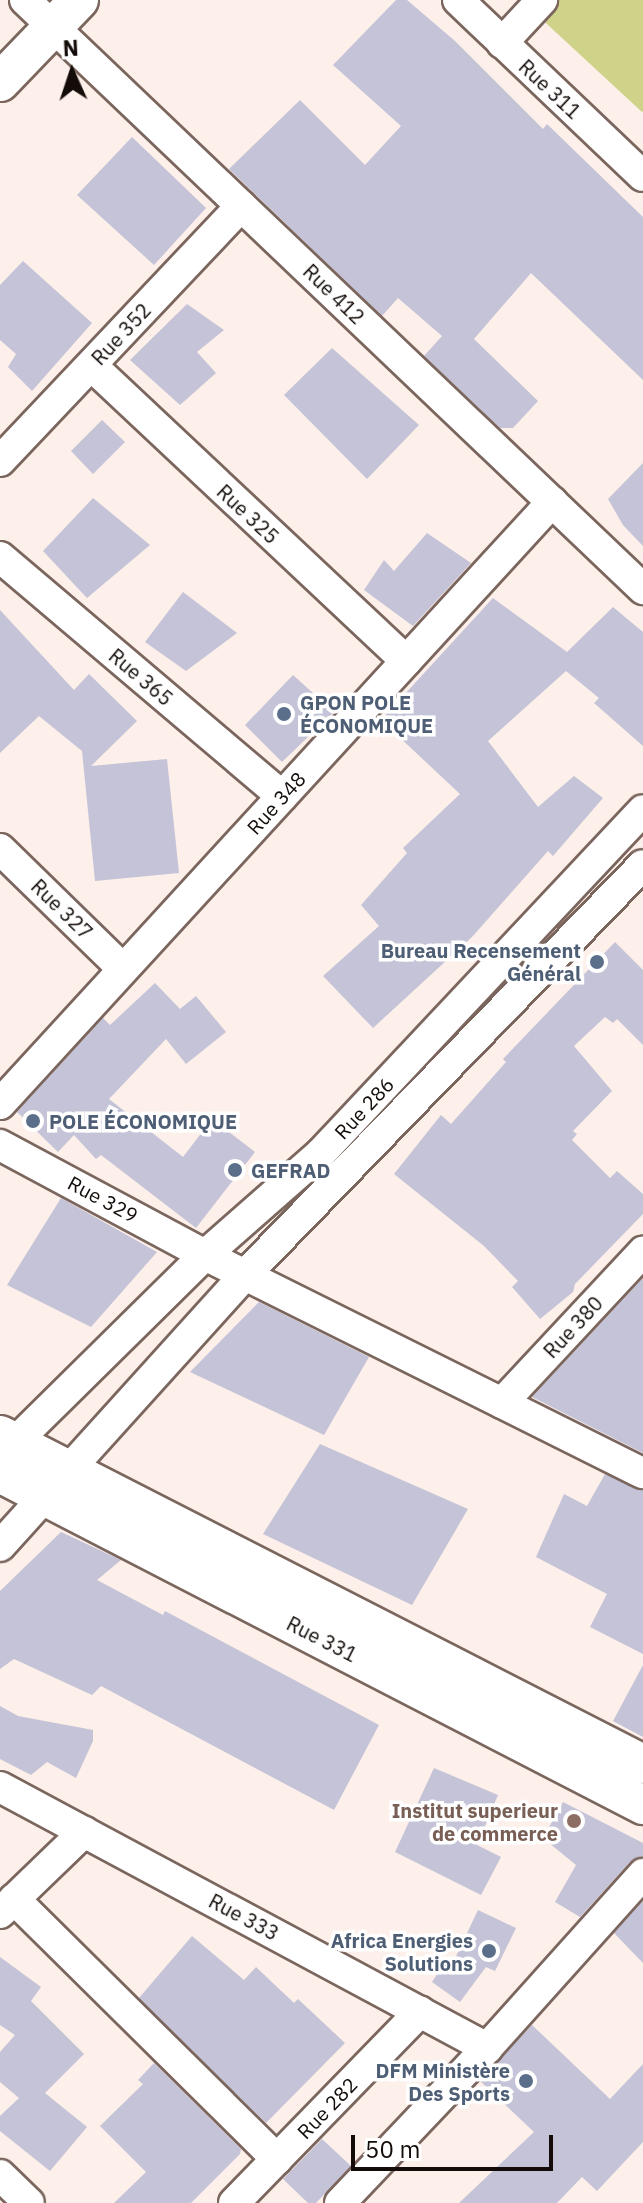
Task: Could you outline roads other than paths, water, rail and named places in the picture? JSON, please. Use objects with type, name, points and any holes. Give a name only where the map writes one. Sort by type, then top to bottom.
[{"type":"main road","points":[[0,49],[48,8]]},
{"type":"main road","points":[[0,82],[48,8]]},
{"type":"main road","name":"Rue 331","points":[[3,1452],[643,1805]]},
{"type":"main road","name":"Rue 331","points":[[57,1483],[643,1764]]},
{"type":"street","name":"Rue 311","points":[[458,0],[502,43],[637,159]]},
{"type":"street","points":[[502,43],[542,0]]},
{"type":"street","name":"Rue 412","points":[[48,8],[241,206],[643,589]]},
{"type":"street","name":"Rue 352","points":[[0,461],[241,206]]},
{"type":"street","name":"Rue 325","points":[[92,366],[406,661]]},
{"type":"street","name":"Rue 348","points":[[0,1104],[552,502]]},
{"type":"street","name":"Rue 365","points":[[0,557],[282,796]]},
{"type":"street","name":"Rue 286","points":[[3,1452],[205,1255],[321,1153],[643,810]]},
{"type":"street","name":"Rue 327","points":[[0,849],[123,969]]},
{"type":"street","points":[[0,1546],[245,1275],[643,865]]},
{"type":"street","name":"Rue 329","points":[[0,1145],[205,1255],[643,1473]]},
{"type":"street","name":"Rue 380","points":[[502,1403],[643,1252]]},
{"type":"street","name":"Rue 333","points":[[0,1787],[487,2048]]},
{"type":"street","points":[[84,1832],[7,1906],[277,2159]]},
{"type":"street","points":[[340,2203],[487,2048],[643,1874]]},
{"type":"street","name":"Rue 282","points":[[234,2203],[420,2012]]},
{"type":"street","points":[[0,2175],[29,2203]]},
{"type":"place","name":"GPON POLE ÉCONOMIQUE","points":[[284,714]]},
{"type":"place","name":"Bureau Recensement Général","points":[[597,962]]},
{"type":"place","name":"POLE ÉCONOMIQUE","points":[[33,1121]]},
{"type":"place","name":"GEFRAD","points":[[235,1170]]},
{"type":"place","name":"Institut superieur de commerce","points":[[574,1821]]},
{"type":"place","name":"Africa Energies Solutions","points":[[489,1951]]},
{"type":"place","name":"DFM Ministère Des Sports","points":[[526,2081]]}]
